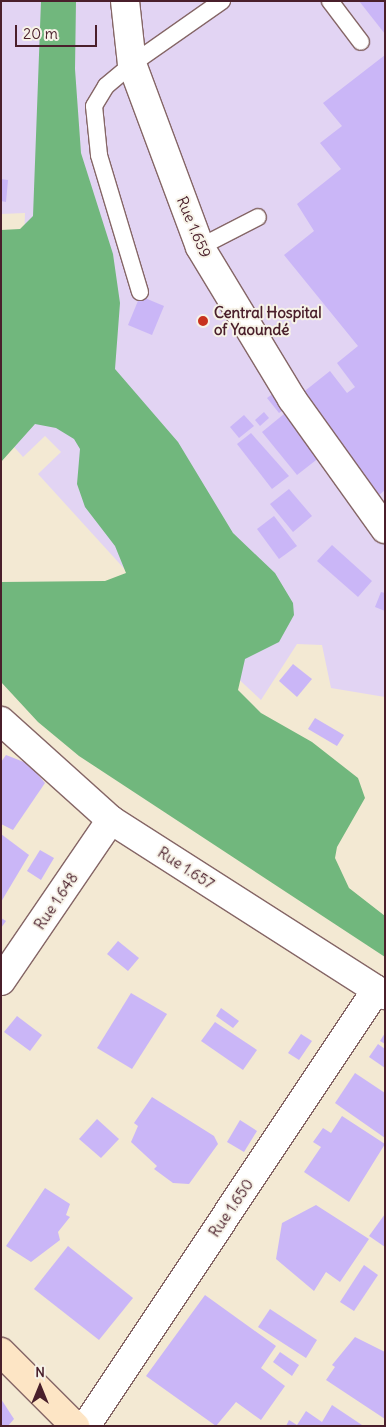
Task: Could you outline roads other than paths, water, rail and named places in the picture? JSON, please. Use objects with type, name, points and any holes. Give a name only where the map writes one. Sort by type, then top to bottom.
[{"type":"street","name":"Rue 1.659","points":[[125,1],[132,64],[200,247],[292,399],[383,523]]},
{"type":"street","name":"Rue 1.657","points":[[1,721],[111,820],[380,992]]},
{"type":"street","name":"Rue 1.648","points":[[1,981],[111,820]]},
{"type":"street","name":"Rue 1.650","points":[[86,1426],[380,992]]},
{"type":"street","points":[[1,1352],[75,1426]]},
{"type":"lane","points":[[140,292],[93,128],[94,106],[106,86],[132,64],[222,1]]},
{"type":"lane","points":[[330,1],[362,42]]},
{"type":"lane","points":[[200,247],[258,217]]},
{"type":"place","name":"Central Hospital of Yaoundé","points":[[203,321]]}]
